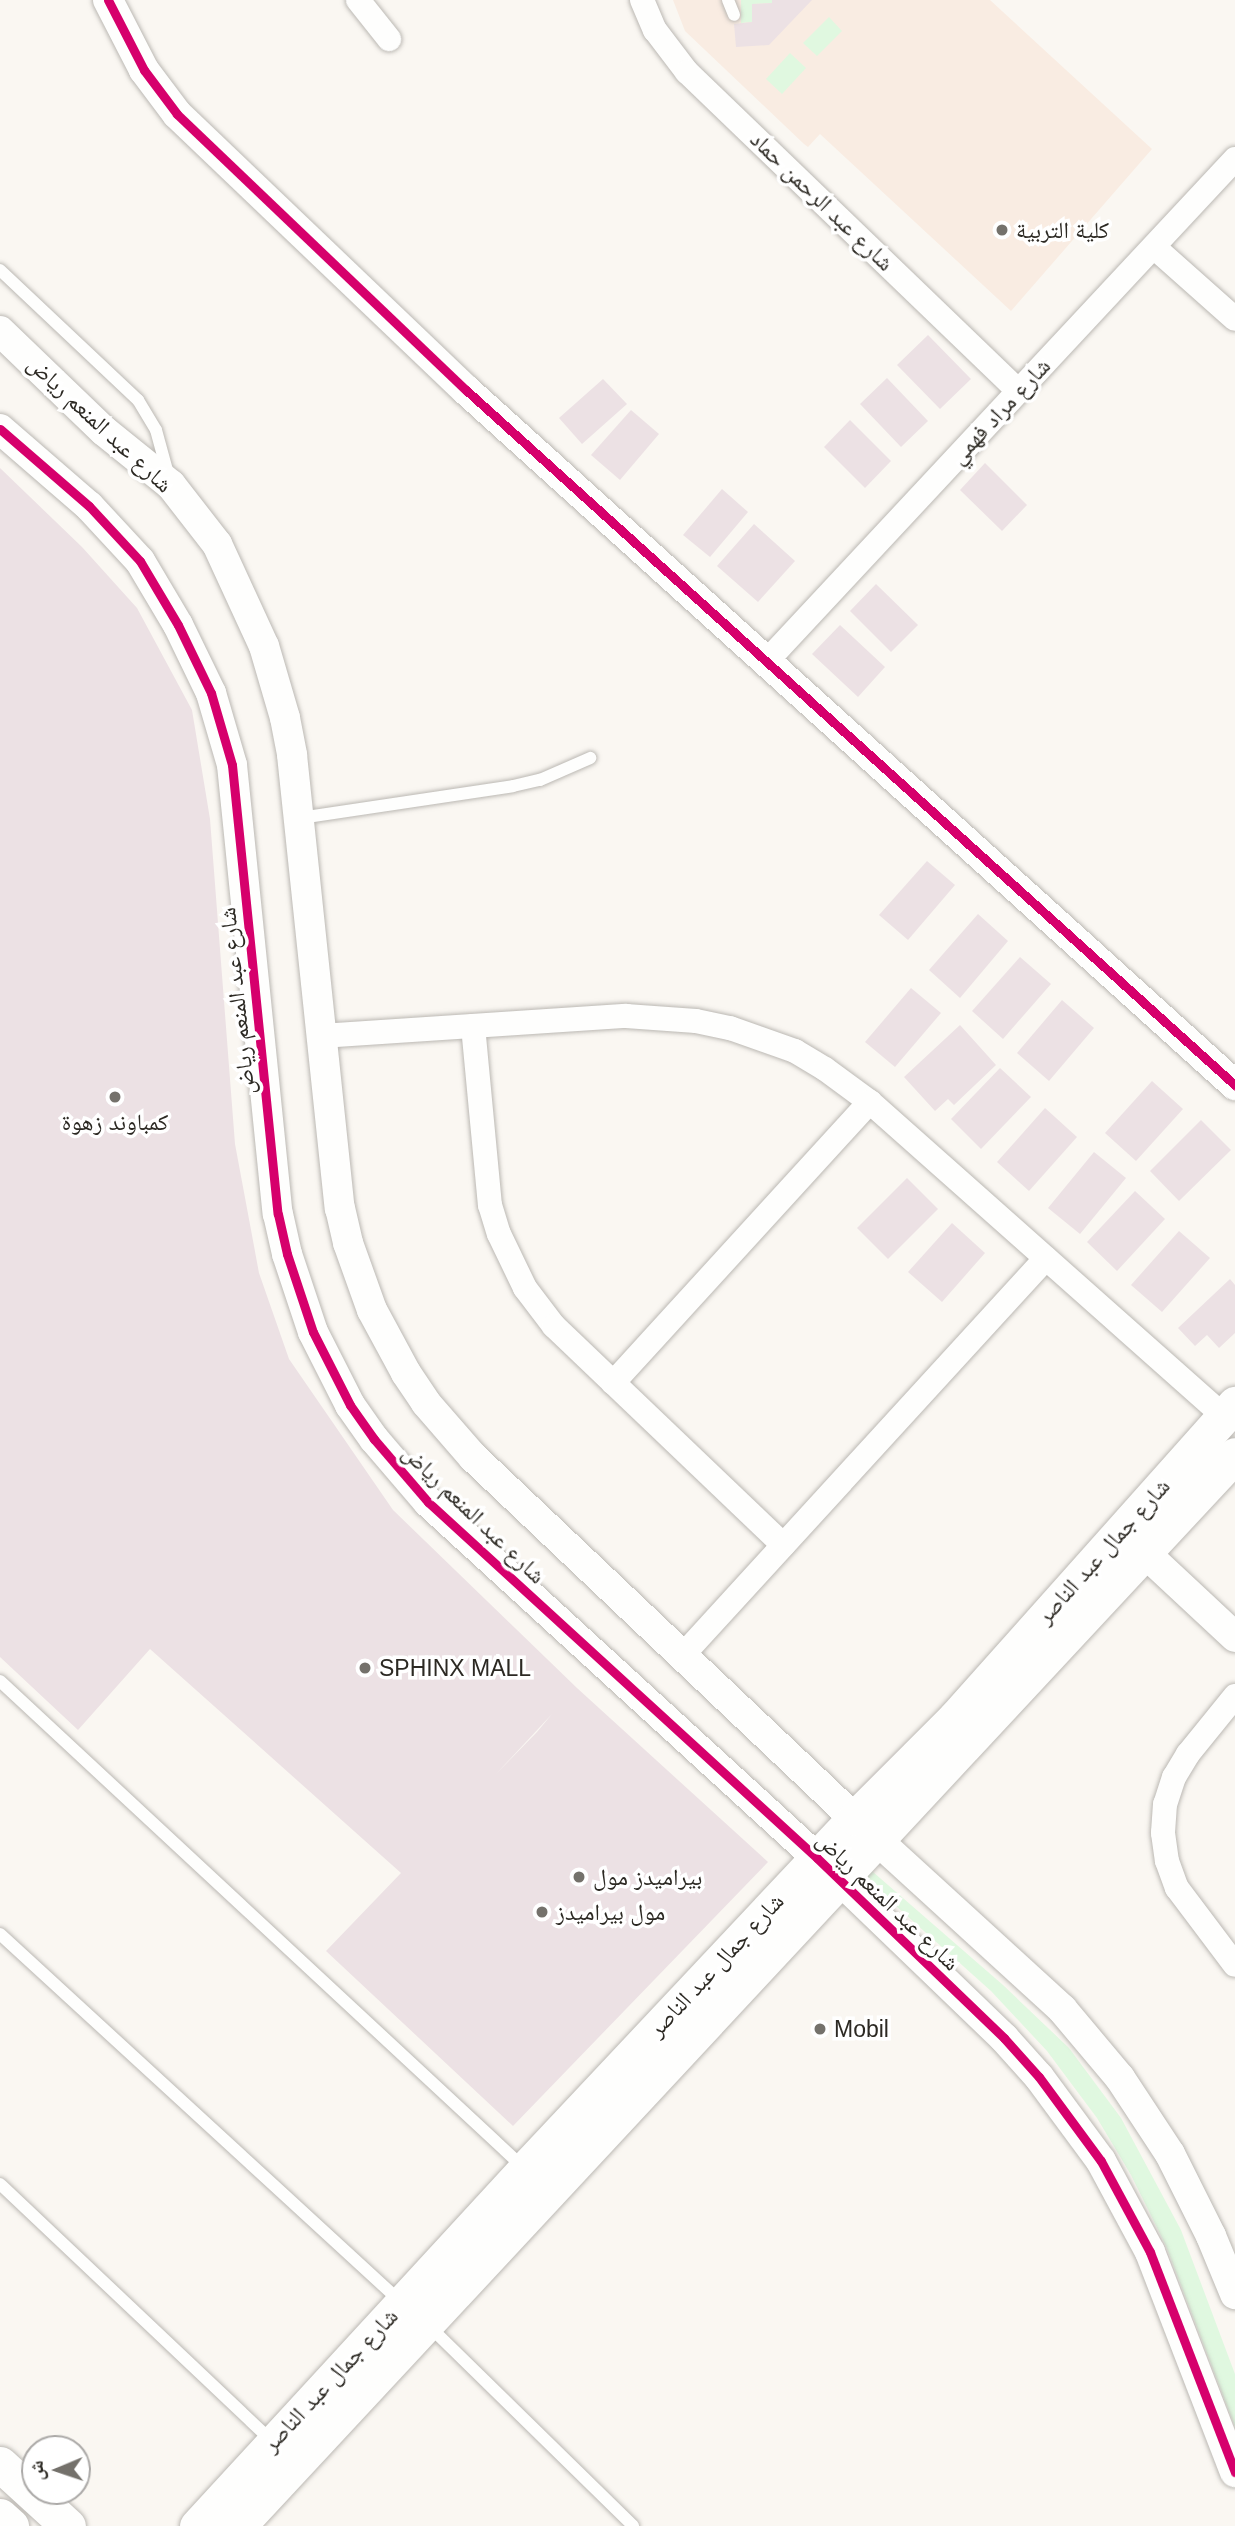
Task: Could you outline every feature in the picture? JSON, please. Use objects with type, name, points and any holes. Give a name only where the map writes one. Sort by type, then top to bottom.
[{"type":"main road","name":"شارع جمال عبد الناصر","points":[[866,1829],[955,1718],[1230,1410]]},
{"type":"main road","name":"شارع جمال عبد الناصر","points":[[197,2526],[272,2441],[414,2312],[866,1829],[1145,1553],[1235,1455]]},
{"type":"main road","name":"شارع جمال عبد الناصر","points":[[239,2526],[414,2312],[526,2169],[828,1870]]},
{"type":"main road","points":[[0,2464],[68,2526]]},
{"type":"main road","points":[[0,2516],[10,2526]]},
{"type":"street","points":[[108,0],[129,46],[177,114],[410,337],[765,663],[1235,1084]]},
{"type":"street","points":[[358,0],[389,39]]},
{"type":"street","name":"شارع عبد الرحمن حماد","points":[[642,0],[655,30],[687,72],[1018,391]]},
{"type":"street","name":"شارع مراد فهمي","points":[[765,663],[1235,159]]},
{"type":"street","points":[[1154,247],[1235,320]]},
{"type":"street","name":"شارع عبد المنعم رياض","points":[[0,331],[104,431],[171,485],[217,544],[240,588],[264,646],[285,718],[300,818],[340,1208],[359,1277],[387,1343],[412,1383],[448,1431],[682,1656],[1062,2009],[1120,2078],[1171,2154],[1233,2282]]},
{"type":"street","name":"شارع عبد المنعم رياض","points":[[0,429],[11,447],[89,506],[140,561],[196,658],[223,729],[237,802],[278,1214],[298,1294],[330,1370],[374,1440],[428,1502],[828,1870],[1004,2038],[1047,2087],[1101,2161],[1150,2252],[1235,2472]]},
{"type":"street","points":[[321,1037],[626,1016],[707,1023],[763,1038],[825,1069],[870,1102],[1046,1258],[1230,1410]]},
{"type":"street","points":[[473,1026],[485,1175],[499,1234],[515,1270],[538,1308],[783,1545]]},
{"type":"street","points":[[613,1383],[870,1102]]},
{"type":"street","points":[[682,1656],[1046,1258]]},
{"type":"street","points":[[1145,1553],[1235,1637]]},
{"type":"street","points":[[1235,1696],[1174,1777],[1165,1804],[1163,1833],[1167,1861],[1177,1888],[1235,1965]]},
{"type":"lane","points":[[728,0],[734,15]]},
{"type":"lane","points":[[0,271],[138,400],[156,430],[171,485]]},
{"type":"lane","points":[[300,818],[513,786],[540,780],[590,758]]},
{"type":"lane","points":[[0,1681],[526,2169]]},
{"type":"lane","points":[[0,1934],[414,2312],[633,2526]]},
{"type":"lane","points":[[0,2184],[272,2441]]},
{"type":"shaded area","name":"كلية التربية","points":[[673,0],[990,0],[1152,149],[1011,311],[820,134],[808,147],[804,144],[685,31]]},
{"type":"green space","points":[[741,0],[772,0],[772,3],[752,4],[752,22],[741,23]]},
{"type":"green space","points":[[829,17],[842,31],[817,56],[803,43]]},
{"type":"green space","points":[[790,53],[806,68],[782,94],[766,79]]},
{"type":"green space","points":[[865,1865],[1003,1985],[1069,2048],[1121,2118],[1181,2230],[1235,2374],[1235,2427],[1166,2246],[1131,2175],[1097,2118],[1047,2051],[991,1991],[858,1872]]},
{"type":"building","points":[[772,0],[812,0],[769,45],[736,47],[734,24],[752,22],[752,4],[772,3]]},
{"type":"building","points":[[928,335],[971,379],[940,409],[897,365]]},
{"type":"building","points":[[887,378],[928,421],[901,447],[860,404]]},
{"type":"building","points":[[603,379],[627,404],[582,444],[559,418]]},
{"type":"building","points":[[631,410],[659,434],[620,480],[591,455]]},
{"type":"building","points":[[850,420],[891,461],[865,488],[824,447]]},
{"type":"building","points":[[985,463],[1027,505],[1002,531],[960,490]]},
{"type":"building","points":[[0,468],[82,547],[137,608],[192,710],[210,819],[235,1144],[259,1273],[289,1359],[393,1510],[577,1688],[768,1862],[513,2126],[326,1951],[401,1873],[150,1649],[78,1730],[0,1657]],"holes":[[[552,1714],[537,1732],[496,1774]]]},
{"type":"building","points":[[722,489],[748,512],[710,557],[683,535]]},
{"type":"building","points":[[754,524],[795,561],[758,602],[717,566]]},
{"type":"building","points":[[876,584],[918,625],[891,652],[850,611]]},
{"type":"building","points":[[840,625],[885,667],[858,697],[812,654]]},
{"type":"building","points":[[927,861],[955,885],[908,940],[879,915]]},
{"type":"building","points":[[978,914],[1008,941],[960,998],[929,970]]},
{"type":"building","points":[[1020,957],[1051,984],[1003,1039],[972,1011]]},
{"type":"building","points":[[911,988],[941,1013],[895,1067],[865,1042]]},
{"type":"building","points":[[1062,1000],[1094,1028],[1049,1081],[1017,1053]]},
{"type":"building","points":[[960,1025],[996,1065],[954,1105],[948,1099],[935,1111],[904,1077]]},
{"type":"building","points":[[1000,1068],[1031,1097],[981,1149],[951,1119]]},
{"type":"building","points":[[1152,1081],[1183,1109],[1136,1161],[1105,1133]]},
{"type":"building","points":[[1045,1108],[1077,1137],[1029,1191],[997,1162]]},
{"type":"building","points":[[1201,1120],[1231,1150],[1179,1201],[1150,1171]]},
{"type":"building","points":[[1094,1152],[1126,1178],[1080,1234],[1048,1208]]},
{"type":"building","points":[[907,1178],[938,1209],[888,1259],[857,1228]]},
{"type":"building","points":[[1135,1191],[1165,1219],[1117,1271],[1087,1242]]},
{"type":"building","points":[[952,1223],[985,1253],[942,1302],[908,1272]]},
{"type":"building","points":[[1179,1231],[1210,1258],[1162,1312],[1131,1285]]},
{"type":"building","points":[[1230,1279],[1235,1285],[1235,1333],[1219,1348],[1207,1335],[1195,1346],[1178,1328]]},
{"type":"cycle path","points":[[108,0],[144,70],[177,114],[466,390],[1235,1085]]},
{"type":"cycle path","points":[[0,429],[89,506],[140,561],[178,625],[211,693],[232,765],[278,1214],[287,1254],[313,1332],[350,1405],[374,1439],[428,1502],[817,1858],[1004,2038],[1039,2077],[1101,2161],[1150,2252],[1235,2472]]},
{"type":"place","name":"كلية التربية","points":[[1002,230]]},
{"type":"place","name":"كمباوند زهوة","points":[[115,1097]]},
{"type":"place","name":"SPHINX MALL","points":[[365,1668]]},
{"type":"place","name":"بيراميدز مول","points":[[579,1877]]},
{"type":"place","name":"مول بيراميدز","points":[[542,1912]]},
{"type":"place","name":"Mobil","points":[[820,2029]]}]
